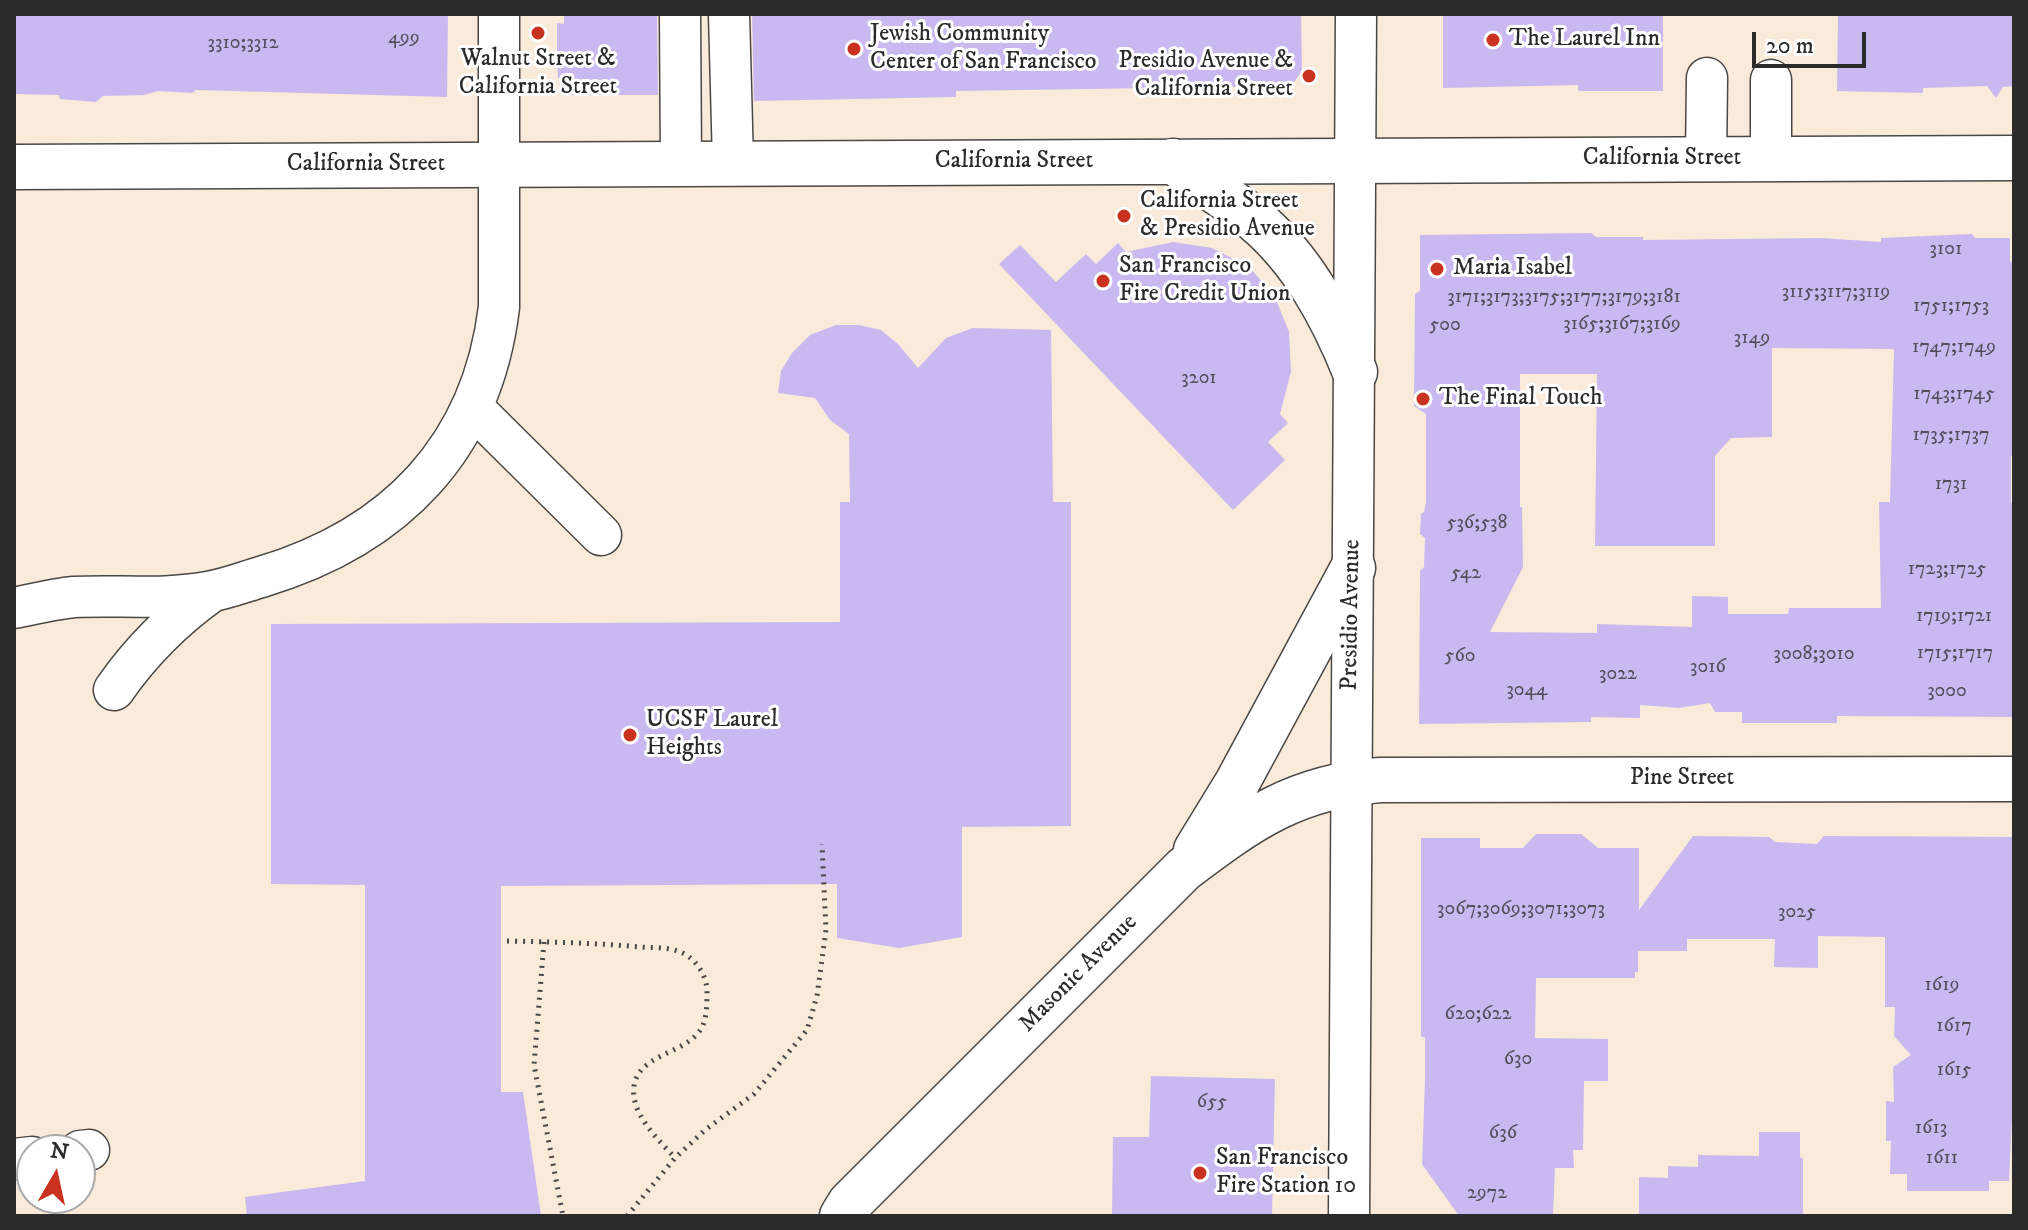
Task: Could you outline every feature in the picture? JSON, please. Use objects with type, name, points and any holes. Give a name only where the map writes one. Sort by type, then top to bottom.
[{"type":"main road","name":"California Street","points":[[14,167],[2014,158]]},
{"type":"main road","points":[[1173,161],[1242,210],[1278,242],[1299,266],[1327,309],[1355,372]]},
{"type":"main road","points":[[1184,869],[1237,783],[1353,568]]},
{"type":"main road","name":"Pine Street","points":[[1351,783],[1407,780],[2014,779]]},
{"type":"main road","name":"Masonic Avenue","points":[[838,1212],[1184,869],[1237,828],[1264,812],[1308,793],[1351,783]]},
{"type":"street","points":[[14,608],[71,597],[175,597],[211,592],[307,562],[364,533],[399,504],[438,464],[473,408],[495,342],[499,307],[499,14]]},
{"type":"street","points":[[680,14],[681,163]]},
{"type":"street","points":[[729,14],[733,163]]},
{"type":"street","name":"Presidio Avenue","points":[[1349,1216],[1356,14]]},
{"type":"street","points":[[1706,159],[1707,78]]},
{"type":"street","points":[[1771,80],[1771,159]]},
{"type":"street","points":[[473,408],[601,535]]},
{"type":"street","points":[[114,690],[150,643],[211,592]]},
{"type":"path","points":[[627,1216],[675,1158],[705,1130],[754,1094],[807,1030],[817,996],[826,930],[822,844]]},
{"type":"path","points":[[507,941],[602,943],[679,951],[697,965],[708,985],[707,1010],[700,1032],[688,1043],[659,1057],[641,1071],[634,1086],[636,1104],[649,1129],[675,1158]]},
{"type":"path","points":[[544,942],[534,1065],[563,1216]]},
{"type":"building","points":[[14,14],[448,14],[447,97],[196,90],[192,93],[158,91],[144,95],[103,96],[96,102],[60,99],[59,95],[14,94]]},
{"type":"building","points":[[564,14],[657,14],[658,95],[564,95],[565,78],[558,78],[557,23],[564,24]]},
{"type":"building","points":[[752,14],[1301,14],[1302,71],[1294,82],[1285,86],[956,91],[956,97],[754,101]]},
{"type":"building","points":[[1443,14],[1663,14],[1663,91],[1578,91],[1578,85],[1443,88]]},
{"type":"building","points":[[1838,14],[2014,14],[2014,86],[2003,87],[1996,98],[1987,86],[1923,88],[1923,93],[1837,91]]},
{"type":"building","points":[[1591,233],[1596,237],[1643,237],[1643,240],[1821,238],[1881,242],[1881,238],[1972,234],[1975,238],[2010,238],[2010,261],[2014,264],[2011,503],[2014,504],[2014,717],[1837,716],[1837,723],[1742,723],[1742,712],[1715,712],[1710,703],[1679,708],[1640,705],[1640,718],[1591,717],[1591,722],[1419,724],[1420,571],[1424,567],[1425,538],[1420,534],[1421,514],[1426,502],[1426,414],[1414,406],[1415,294],[1420,291],[1420,235]],"holes":[[[1772,348],[1894,349],[1890,502],[1879,502],[1881,608],[1789,608],[1788,614],[1728,614],[1728,597],[1692,596],[1692,627],[1597,624],[1597,633],[1490,632],[1523,567],[1520,374],[1597,374],[1595,546],[1715,546],[1715,456],[1731,438],[1772,437]]]},
{"type":"building","points":[[1173,242],[1212,248],[1249,267],[1274,295],[1289,332],[1291,372],[1280,414],[1288,423],[1268,442],[1285,460],[1233,510],[999,264],[1020,245],[1056,282],[1086,254],[1096,264],[1118,243],[1126,252]]},
{"type":"building","points":[[836,325],[859,325],[881,330],[898,344],[918,368],[946,338],[973,328],[1051,330],[1053,502],[1071,502],[1071,826],[962,827],[962,937],[899,948],[837,938],[837,884],[501,886],[501,1092],[523,1092],[541,1216],[247,1216],[245,1197],[365,1181],[365,885],[271,884],[271,624],[840,622],[840,502],[850,502],[849,434],[830,420],[815,398],[778,393],[781,371],[792,353],[810,335]]},
{"type":"building","points":[[1536,834],[1581,834],[1598,848],[1639,848],[1639,910],[1693,836],[1769,837],[1775,842],[1817,844],[1824,836],[2014,837],[2014,1116],[2009,1181],[1989,1181],[1989,1191],[1907,1191],[1907,1174],[1890,1174],[1891,1141],[1886,1141],[1886,1101],[1894,1102],[1893,1067],[1911,1055],[1894,1036],[1895,1007],[1885,1007],[1885,937],[1818,936],[1818,968],[1774,967],[1775,939],[1687,939],[1687,951],[1638,951],[1635,978],[1536,978],[1535,1038],[1608,1039],[1608,1081],[1584,1081],[1583,1150],[1573,1150],[1574,1168],[1555,1168],[1553,1216],[1459,1216],[1422,1164],[1425,1037],[1421,1037],[1421,838],[1480,838],[1480,848],[1523,848]]},
{"type":"building","name":"San Francisco Fire Station 10","points":[[1151,1076],[1275,1079],[1272,1216],[1112,1216],[1113,1137],[1149,1137]]},
{"type":"building","points":[[1759,1132],[1800,1132],[1803,1216],[1639,1216],[1639,1177],[1668,1178],[1668,1166],[1698,1167],[1698,1155],[1759,1156]]},
{"type":"place","name":"Walnut Street & California Street","points":[[538,33]]},
{"type":"place","name":"The Laurel Inn","points":[[1493,40]]},
{"type":"place","name":"Jewish Community Center of San Francisco","points":[[854,49]]},
{"type":"place","name":"Presidio Avenue & California Street","points":[[1309,76]]},
{"type":"place","name":"California Street & Presidio Avenue","points":[[1124,216]]},
{"type":"place","name":"Maria Isabel","points":[[1437,269]]},
{"type":"place","name":"San Francisco Fire Credit Union","points":[[1103,281]]},
{"type":"place","name":"The Final Touch","points":[[1423,399]]},
{"type":"place","name":"UCSF Laurel Heights","points":[[630,735]]},
{"type":"place","name":"San Francisco Fire Station 10","points":[[1200,1173]]}]
